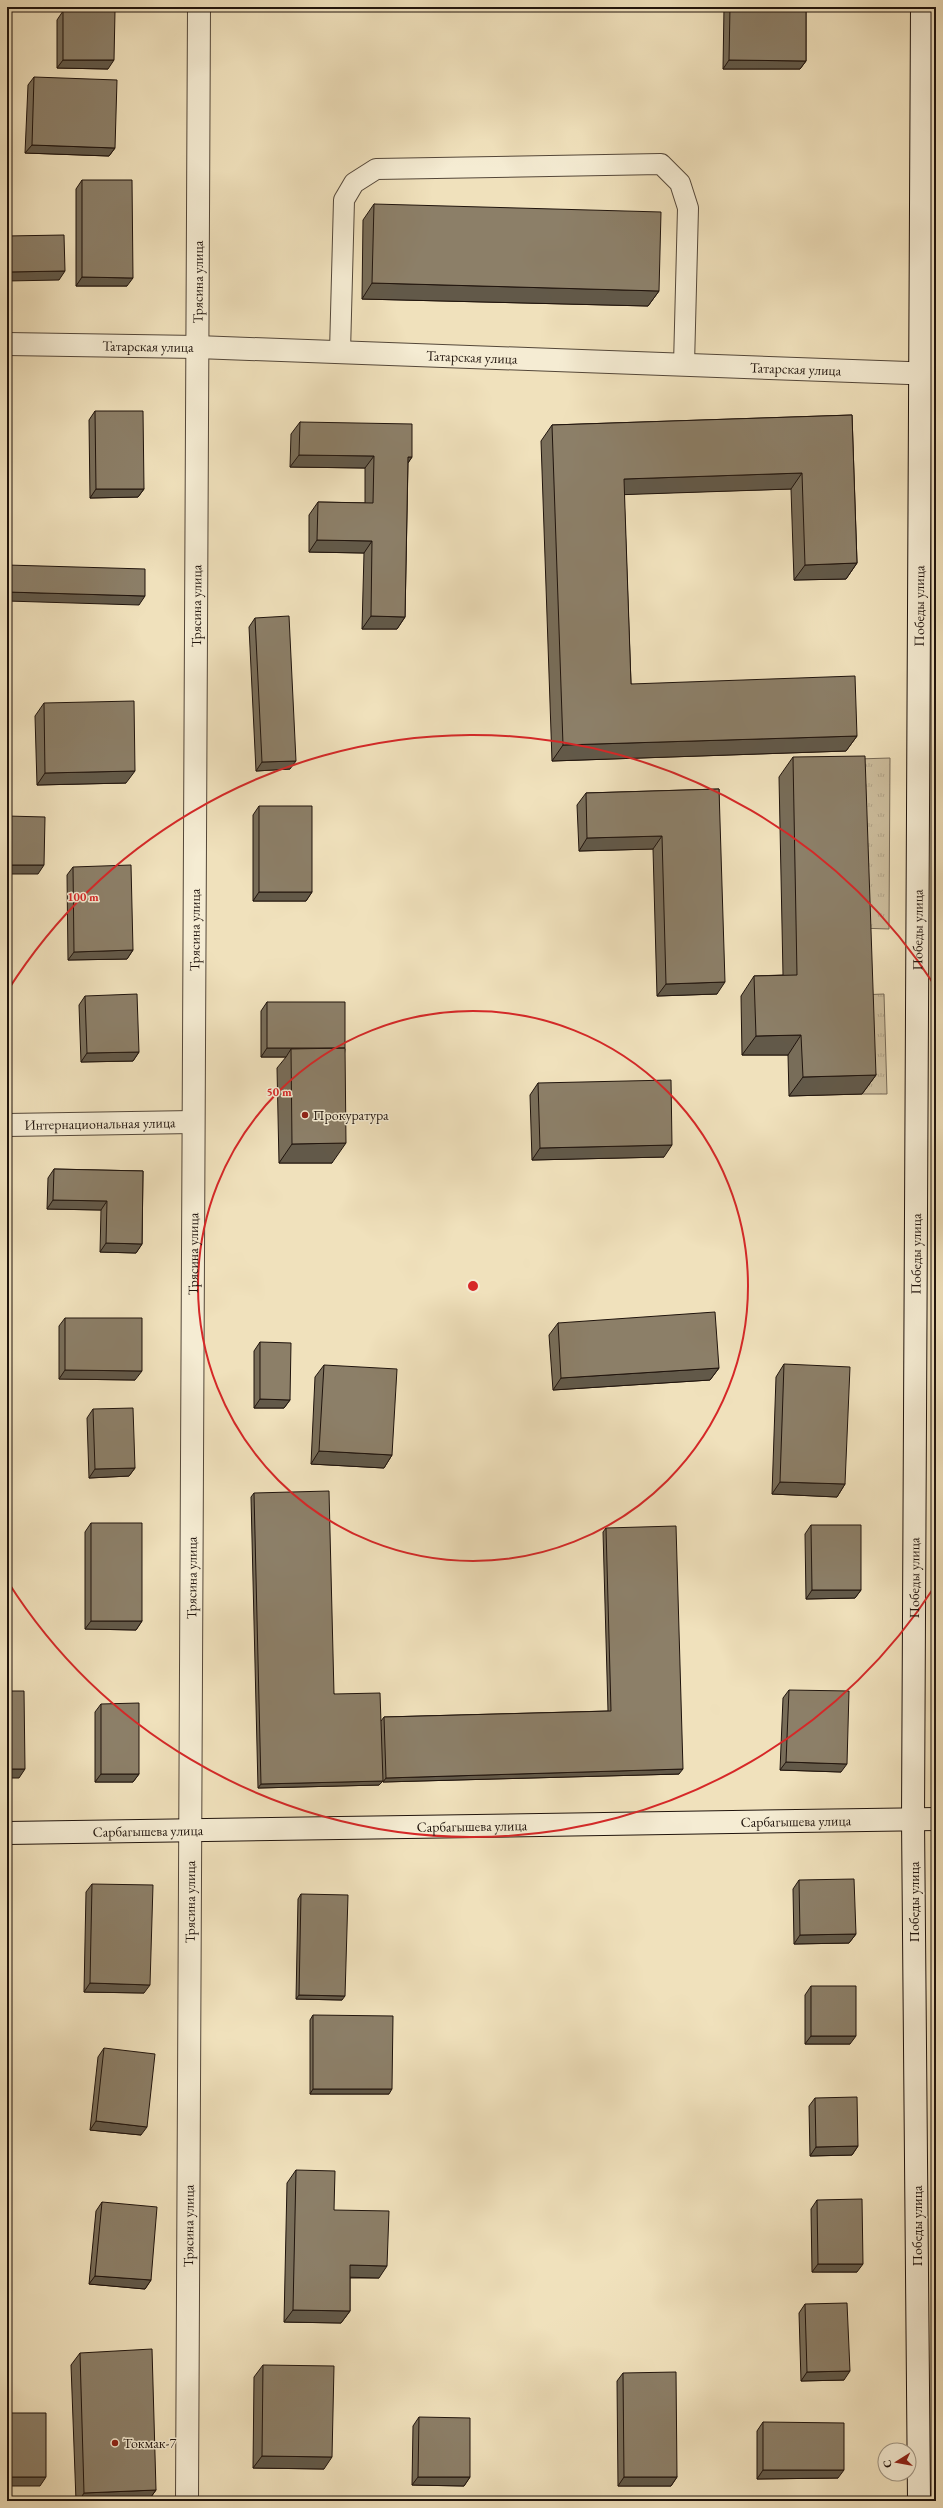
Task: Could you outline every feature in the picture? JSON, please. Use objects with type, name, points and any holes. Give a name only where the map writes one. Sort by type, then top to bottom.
[{"type":"street","name":"Трясина улица","points":[[187,2501],[199,7]]},
{"type":"street","name":"Победы улица","points":[[919,2501],[913,1819],[928,374],[922,7]]},
{"type":"street","name":"Татарская улица","points":[[7,344],[197,346],[928,374]]},
{"type":"street","name":"Интернациональная улица","points":[[7,1125],[193,1122]]},
{"type":"street","name":"Сарбагышева улица","points":[[7,1833],[936,1819]]},
{"type":"lane","points":[[340,352],[344,200],[354,184],[376,169],[661,164],[680,183],[688,208],[684,365]]},
{"type":"green space","points":[[890,758],[889,929],[858,928],[857,759]]},
{"type":"green space","points":[[884,994],[887,1094],[862,1094],[859,995]]},
{"type":"building","points":[[730,7],[806,7],[806,61],[729,60]]},
{"type":"building","points":[[63,11],[115,11],[114,60],[63,60]]},
{"type":"building","points":[[34,77],[117,80],[115,148],[32,145]]},
{"type":"building","points":[[82,180],[132,180],[133,278],[82,277]]},
{"type":"building","points":[[374,204],[661,212],[659,291],[372,283]]},
{"type":"building","points":[[64,235],[65,271],[7,272],[7,236]]},
{"type":"building","points":[[95,411],[143,411],[144,489],[96,489]]},
{"type":"building","points":[[852,415],[857,563],[805,565],[802,473],[624,479],[631,684],[855,676],[857,736],[563,745],[552,425]]},
{"type":"building","points":[[300,422],[412,424],[412,457],[408,457],[405,617],[371,616],[372,541],[317,540],[318,502],[373,503],[374,456],[299,455]]},
{"type":"building","points":[[7,565],[145,569],[145,596],[7,592]]},
{"type":"building","points":[[289,616],[296,761],[262,762],[255,618]]},
{"type":"building","points":[[134,701],[135,771],[45,773],[44,703]]},
{"type":"building","points":[[865,756],[876,1075],[803,1077],[801,1035],[756,1036],[754,976],[797,975],[793,757]]},
{"type":"building","points":[[719,789],[725,982],[666,984],[662,836],[587,838],[586,793]]},
{"type":"building","points":[[259,806],[312,806],[312,892],[259,892]]},
{"type":"building","points":[[7,816],[45,817],[44,865],[7,865]]},
{"type":"building","points":[[131,865],[133,950],[74,952],[73,867]]},
{"type":"building","points":[[137,994],[139,1052],[87,1053],[85,996]]},
{"type":"building","points":[[267,1002],[345,1002],[345,1048],[267,1048]]},
{"type":"building","points":[[345,1048],[346,1143],[292,1144],[291,1049]]},
{"type":"building","points":[[671,1080],[672,1145],[540,1148],[538,1083]]},
{"type":"building","points":[[54,1169],[143,1171],[142,1244],[106,1243],[107,1201],[53,1200]]},
{"type":"building","points":[[715,1312],[719,1368],[561,1378],[558,1323]]},
{"type":"building","points":[[65,1318],[142,1318],[142,1371],[65,1370]]},
{"type":"building","points":[[260,1342],[291,1343],[290,1400],[260,1399]]},
{"type":"building","points":[[784,1364],[850,1367],[845,1484],[780,1482]]},
{"type":"building","points":[[324,1365],[397,1369],[392,1455],[319,1451]]},
{"type":"building","points":[[133,1408],[135,1468],[95,1469],[93,1409]]},
{"type":"building","points":[[329,1491],[334,1694],[380,1693],[383,1781],[261,1784],[254,1493]]},
{"type":"building","points":[[91,1523],[142,1523],[142,1621],[91,1621]]},
{"type":"building","points":[[811,1525],[861,1525],[861,1590],[812,1590]]},
{"type":"building","points":[[676,1526],[683,1769],[386,1778],[384,1717],[611,1711],[606,1528]]},
{"type":"building","points":[[789,1690],[849,1691],[847,1764],[786,1762]]},
{"type":"building","points":[[7,1691],[24,1691],[25,1769],[7,1769]]},
{"type":"building","points":[[139,1703],[139,1774],[101,1774],[101,1704]]},
{"type":"building","points":[[854,1879],[856,1934],[800,1935],[799,1880]]},
{"type":"building","points":[[92,1884],[153,1885],[150,1985],[90,1983]]},
{"type":"building","points":[[301,1894],[348,1895],[345,1996],[299,1995]]},
{"type":"building","points":[[811,1986],[856,1986],[856,2036],[811,2036]]},
{"type":"building","points":[[313,2015],[393,2016],[392,2089],[313,2089]]},
{"type":"building","points":[[104,2048],[155,2054],[147,2127],[96,2121]]},
{"type":"building","points":[[857,2097],[858,2146],[816,2147],[815,2098]]},
{"type":"building","points":[[296,2170],[335,2171],[334,2210],[389,2211],[387,2266],[350,2265],[350,2311],[293,2310]]},
{"type":"building","points":[[862,2199],[863,2264],[818,2264],[817,2200]]},
{"type":"building","points":[[102,2202],[157,2207],[151,2280],[95,2276]]},
{"type":"building","points":[[847,2303],[850,2371],[807,2372],[805,2304]]},
{"type":"building","points":[[152,2349],[156,2490],[84,2493],[80,2353]]},
{"type":"building","points":[[263,2365],[334,2366],[332,2457],[262,2456]]},
{"type":"building","points":[[676,2372],[677,2477],[624,2477],[623,2373]]},
{"type":"building","points":[[7,2413],[46,2413],[46,2477],[7,2477]]},
{"type":"building","points":[[419,2417],[470,2418],[470,2477],[418,2477]]},
{"type":"building","points":[[763,2422],[844,2423],[844,2470],[763,2470]]},
{"type":"place","name":"Прокуратура","points":[[305,1115]]},
{"type":"place","name":"Токмак-7","points":[[115,2443]]}]
